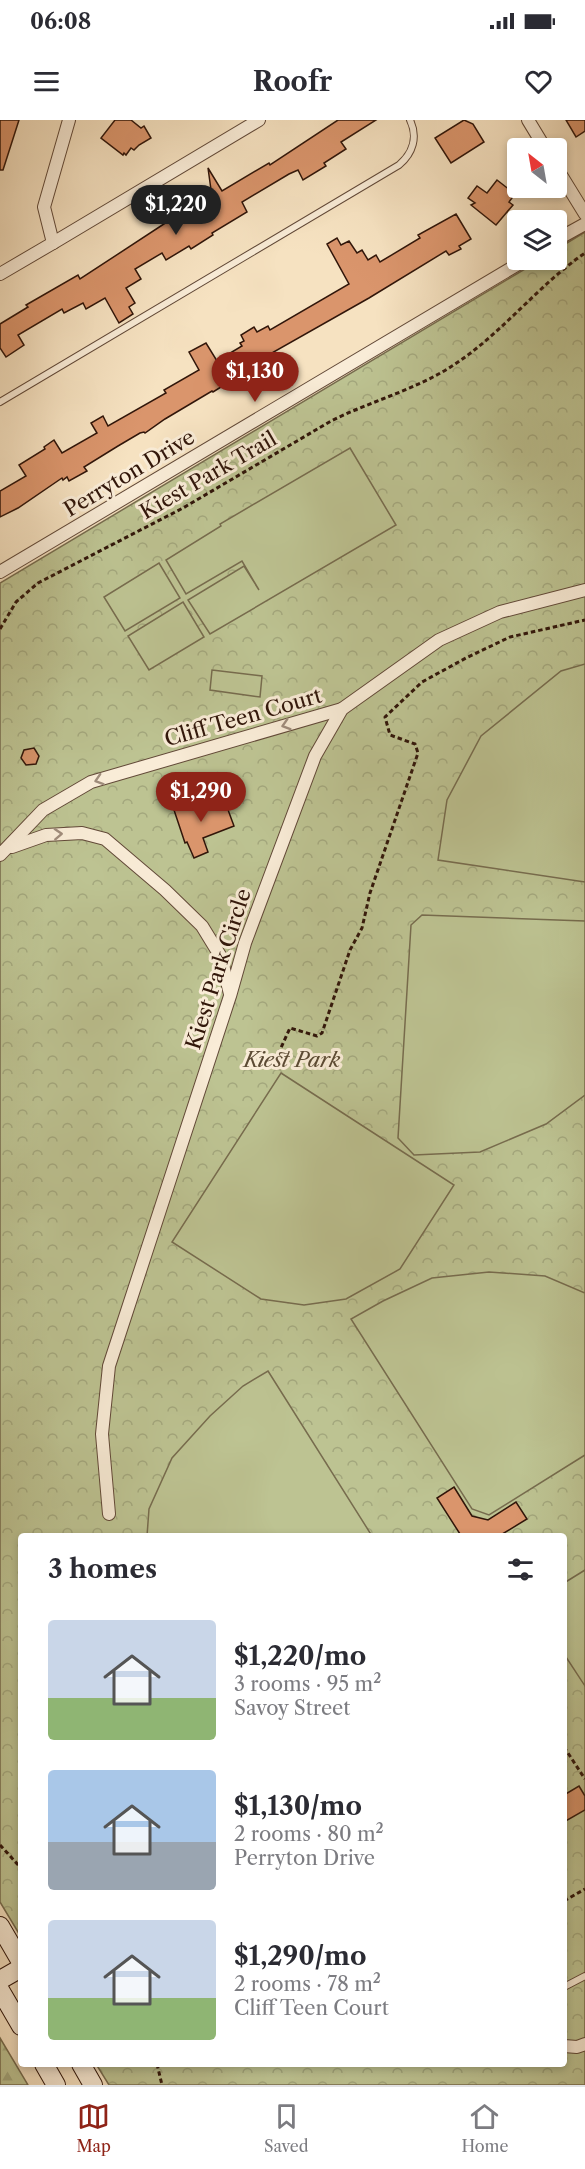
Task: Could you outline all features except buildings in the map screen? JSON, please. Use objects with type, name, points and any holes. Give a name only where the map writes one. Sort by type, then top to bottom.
[{"type":"main road","points":[[0,1926],[18,1957]]},
{"type":"main road","points":[[0,1980],[18,1970]]},
{"type":"main road","points":[[0,1990],[18,2021]]},
{"type":"main road","points":[[46,2067],[56,2085]]},
{"type":"main road","points":[[83,2067],[93,2085]]},
{"type":"street","points":[[53,243],[44,207],[69,120]]},
{"type":"street","points":[[0,274],[259,120]]},
{"type":"street","points":[[528,120],[539,138]]},
{"type":"street","points":[[567,185],[585,214]]},
{"type":"street","points":[[567,234],[585,224]]},
{"type":"street","name":"Perryton Drive","points":[[0,572],[508,270]]},
{"type":"street","name":"Kiest Park Circle","points":[[109,1514],[102,1434],[109,1366],[231,996],[245,943],[315,756],[342,709],[439,640],[500,612],[585,590]]},
{"type":"street","name":"Cliff Teen Court","points":[[2,853],[44,810],[91,783],[342,709]]},
{"type":"street","name":"Cliff Teen Court","points":[[2,853],[19,843],[46,835],[82,833],[105,839],[165,890],[202,926],[221,957],[231,996]]},
{"type":"lane","points":[[0,402],[399,165],[406,159],[413,145],[413,127],[410,120]]},
{"type":"lane","points":[[567,1985],[585,1976]]},
{"type":"path","name":"Kiest Park Trail","points":[[0,629],[16,602],[38,583],[183,508],[331,421],[424,382],[452,366],[479,346],[550,281],[585,253]]},
{"type":"path","points":[[281,1069],[279,1052],[290,1028],[316,1036],[322,1033],[350,950],[362,928],[370,893],[418,753],[416,744],[390,735],[385,717],[422,682],[466,658],[510,637],[585,620]]},
{"type":"path","points":[[567,1752],[585,1779]]},
{"type":"path","points":[[0,1845],[18,1865]]},
{"type":"path","points":[[567,1899],[585,1889]]},
{"type":"path","points":[[158,2067],[162,2085]]},
{"type":"green space","name":"Kiest Park","points":[[585,232],[585,2085],[109,2085],[98,2067],[567,2067],[567,1533],[18,1533],[18,1932],[0,1902],[0,583],[523,270],[567,270],[567,243]]},
{"type":"green space","points":[[350,448],[396,525],[210,634],[188,600],[244,566],[259,590],[242,561],[186,594],[166,560],[221,526],[220,524]]},
{"type":"green space","points":[[159,563],[180,598],[125,631],[104,597]]},
{"type":"green space","points":[[183,602],[204,637],[149,670],[128,636]]},
{"type":"green space","points":[[585,664],[585,882],[438,860],[447,800],[481,736],[561,671]]},
{"type":"green space","points":[[212,670],[262,676],[260,697],[210,690]]},
{"type":"green space","points":[[422,915],[585,921],[585,1095],[546,1124],[480,1152],[414,1155],[398,1138],[411,925]]},
{"type":"green space","points":[[281,1073],[454,1185],[400,1269],[346,1299],[304,1305],[261,1299],[172,1242]]},
{"type":"green space","points":[[489,1272],[545,1276],[585,1293],[585,1455],[489,1515],[472,1509],[351,1319],[432,1278]]},
{"type":"green space","points":[[268,1371],[370,1533],[147,1533],[149,1509],[172,1458],[210,1416],[243,1386]]},
{"type":"green space","points":[[585,1570],[585,1686],[567,1659],[567,1581]]},
{"type":"green space","points":[[0,2038],[28,2085],[0,2085]]}]
